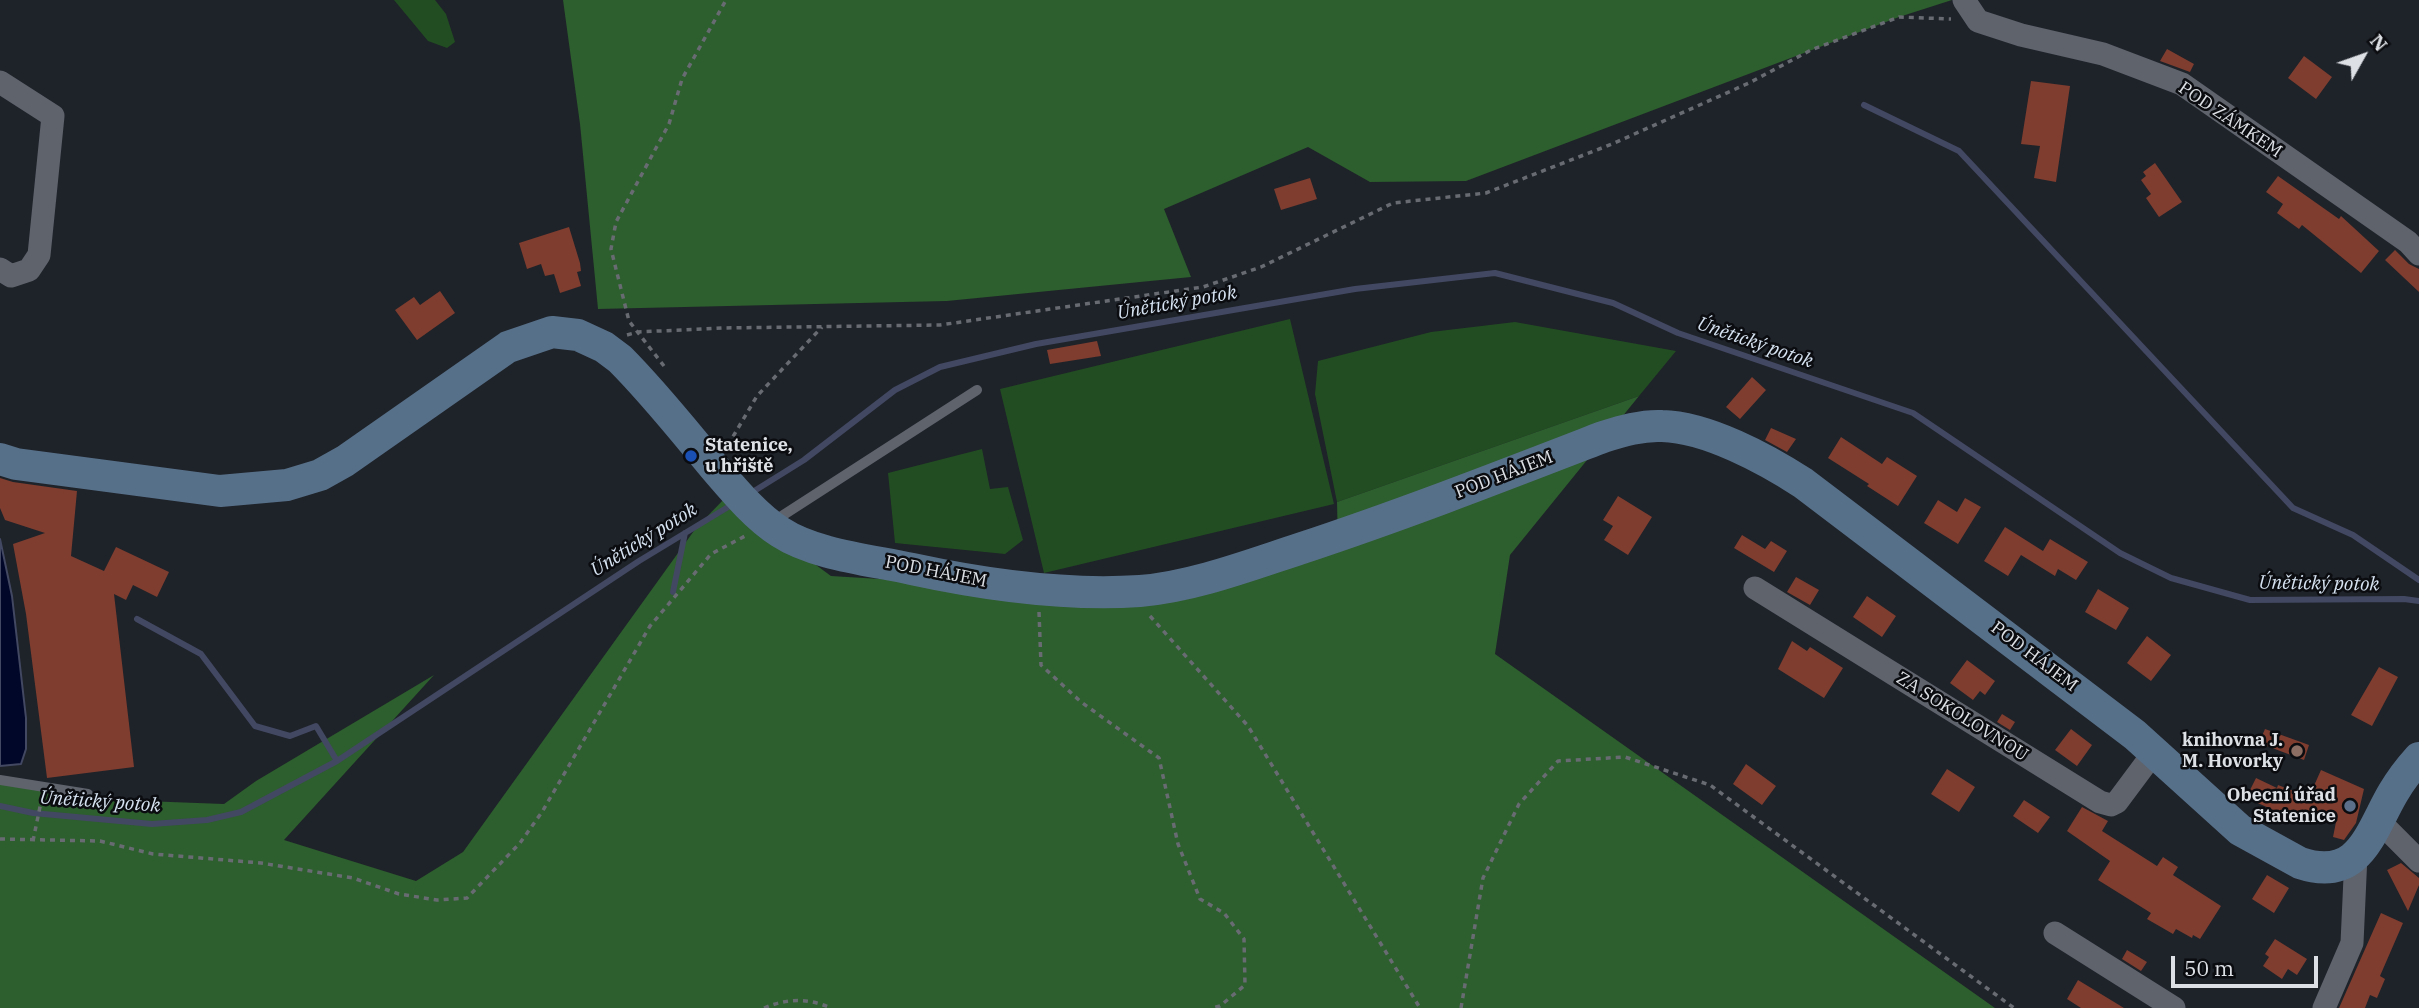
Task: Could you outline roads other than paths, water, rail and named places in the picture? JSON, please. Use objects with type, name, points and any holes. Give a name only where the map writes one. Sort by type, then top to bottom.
[{"type":"street","name":"POD ZÁMKEM","points":[[1964,0],[1978,21],[2021,35],[2103,54],[2182,85],[2408,242],[2419,254]]},
{"type":"street","points":[[0,82],[53,116],[39,255],[29,270],[20,273],[10,276],[0,268]]},
{"type":"street","name":"POD HÁJEM","points":[[0,459],[16,464],[220,491],[287,485],[320,475],[345,461],[508,347],[552,332],[579,335],[601,345],[633,373],[760,522],[789,538],[831,552],[919,570],[1038,589],[1097,592],[1176,585],[1256,563],[1390,519],[1603,437],[1633,429],[1667,426],[1700,434],[1734,447],[1775,466],[1803,483],[2155,751],[2239,830],[2300,863],[2320,867],[2343,863],[2356,855]]},
{"type":"street","name":"ZA SOKOLOVNOU","points":[[1755,589],[2100,802],[2110,805],[2116,802],[2155,751]]},
{"type":"street","points":[[2323,1008],[2352,943],[2356,855],[2370,839],[2393,793],[2417,764]]},
{"type":"street","points":[[2379,821],[2419,861]]},
{"type":"street","points":[[2055,933],[2174,1008]]},
{"type":"lane","points":[[760,522],[977,390]]},
{"type":"lane","points":[[0,780],[88,794]]},
{"type":"water","points":[[0,539],[12,596],[26,718],[26,749],[21,764],[0,766]]},
{"type":"waterway","points":[[1864,105],[1959,151],[2293,508],[2353,535],[2419,580]]},
{"type":"waterway","name":"Únětický potok","points":[[751,493],[804,460],[895,390],[940,367],[1036,344],[1355,289],[1495,273],[1613,303],[1678,333],[1913,413],[2120,553],[2171,578],[2250,600],[2419,601]]},
{"type":"waterway","name":"Únětický potok","points":[[0,806],[33,813],[152,824],[207,820],[241,812],[337,761],[639,561],[733,504]]},
{"type":"waterway","points":[[673,592],[685,533]]},
{"type":"waterway","points":[[137,619],[201,654],[255,726],[290,736],[316,726],[337,761]]},
{"type":"place","name":"Statenice, u hřiště","points":[[691,456]]},
{"type":"place","name":"knihovna J. M. Hovorky","points":[[2297,751]]},
{"type":"place","name":"Obecní úřad Statenice","points":[[2350,806]]}]
